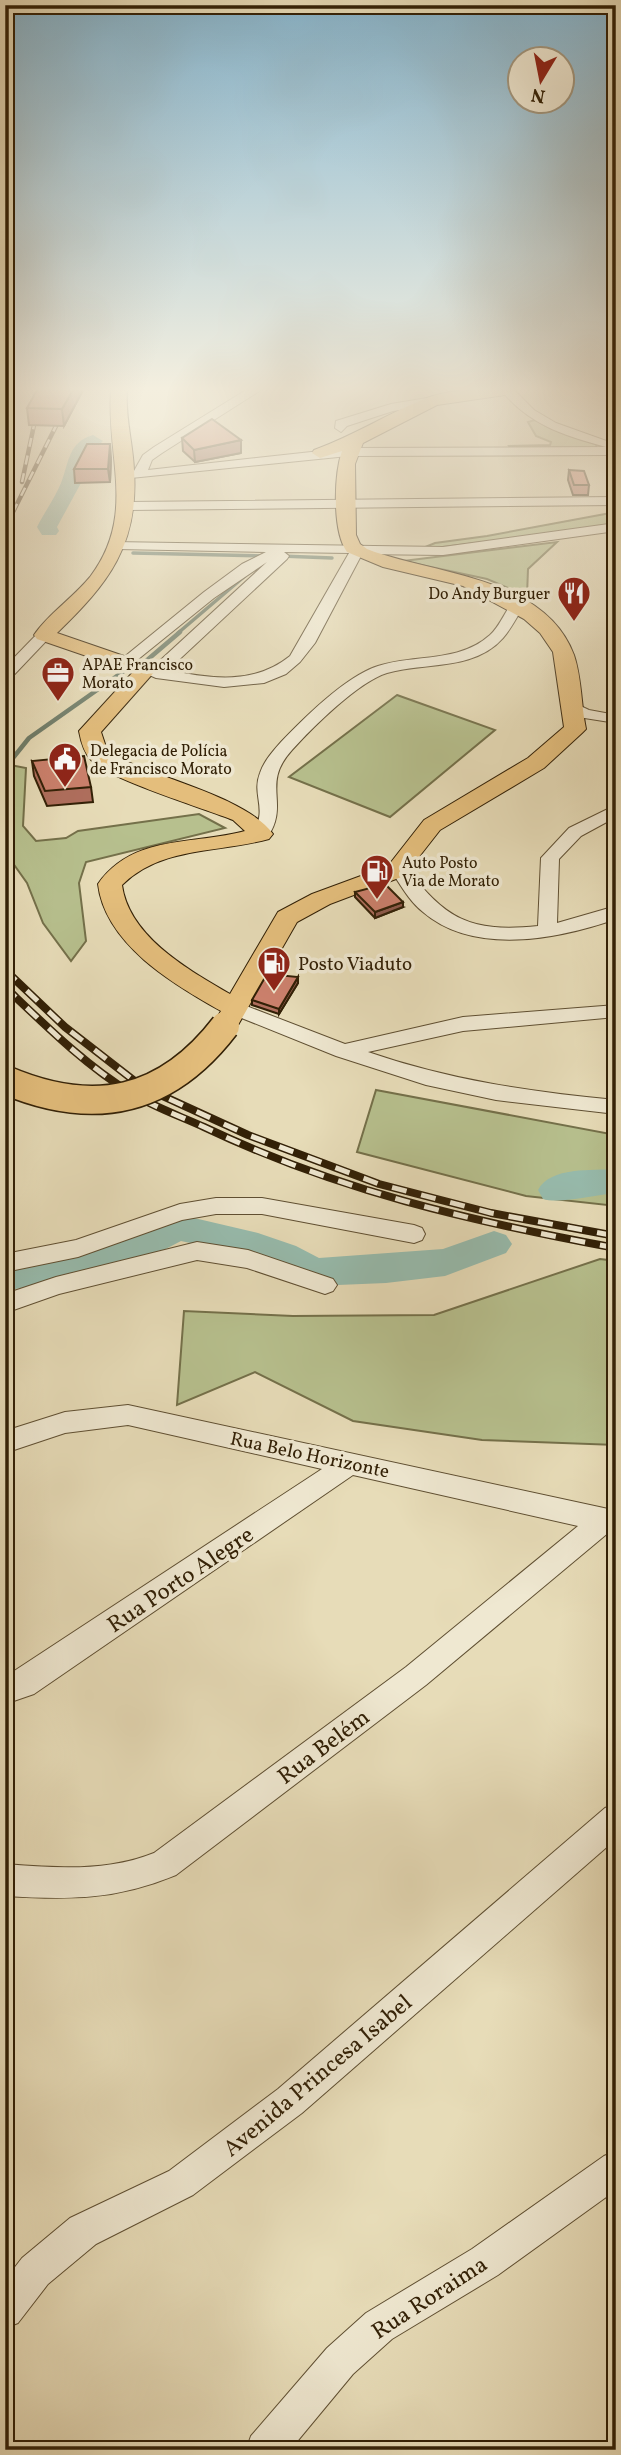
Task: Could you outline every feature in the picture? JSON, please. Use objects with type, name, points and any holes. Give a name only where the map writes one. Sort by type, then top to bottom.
[{"type":"main road","points":[[5,1080],[21,1089],[59,1097],[99,1099],[129,1095],[180,1074],[203,1054],[230,1017],[287,917],[321,899],[387,877],[399,869],[432,825],[536,763],[576,729],[570,706],[572,683],[568,662],[558,641],[537,620],[472,583],[354,557],[346,530],[347,505]]},
{"type":"main road","points":[[128,506],[116,551],[78,603],[44,635],[143,668],[90,731],[92,744],[100,757],[124,771],[241,814],[250,819],[261,834],[225,844],[159,850],[141,856],[124,867],[110,884],[112,905],[144,944],[230,1017]]},
{"type":"street","points":[[128,506],[233,505]]},
{"type":"street","points":[[116,551],[281,553],[354,557],[472,549],[616,527]]},
{"type":"street","points":[[116,551],[260,561]]},
{"type":"street","points":[[143,668],[209,594],[260,561],[281,553]]},
{"type":"street","points":[[143,668],[281,553]]},
{"type":"street","points":[[143,668],[203,682],[227,683],[276,674],[295,660],[354,557]]},
{"type":"street","points":[[261,834],[271,822],[272,809],[265,783],[278,754],[337,701],[369,675],[381,670],[463,655],[485,647],[497,636],[516,607]]},
{"type":"street","points":[[5,676],[44,635]]},
{"type":"street","points":[[570,706],[584,714],[614,718]]},
{"type":"street","points":[[576,729],[614,718]]},
{"type":"street","points":[[547,932],[550,858],[575,832],[616,810]]},
{"type":"street","points":[[399,869],[419,898],[446,919],[494,931],[547,932],[587,924],[616,912]]},
{"type":"street","points":[[344,1051],[463,1024],[616,1011]]},
{"type":"street","points":[[230,1017],[426,1077],[489,1091],[616,1107]]},
{"type":"street","points":[[5,1263],[78,1248],[180,1212],[216,1206],[262,1206],[414,1234]]},
{"type":"street","points":[[5,1304],[56,1286],[197,1251],[248,1259],[325,1284]]},
{"type":"street","name":"Rua Belo Horizonte","points":[[5,1442],[53,1423],[75,1418],[128,1415],[352,1462],[610,1521]]},
{"type":"street","name":"Rua Porto Alegre","points":[[5,1691],[24,1684],[352,1462]]},
{"type":"street","name":"Rua Belém","points":[[5,1880],[80,1885],[144,1874],[164,1864],[416,1676],[610,1521]]},
{"type":"street","name":"Avenida Princesa Isabel","points":[[5,2310],[35,2271],[83,2231],[181,2182],[290,2101],[616,1818]]},
{"type":"street","name":"Rua Roraima","points":[[265,2450],[340,2361],[379,2326],[485,2262],[616,2168]]},
{"type":"green space","points":[[616,512],[616,526],[418,550],[435,543]]},
{"type":"green space","points":[[557,542],[528,569],[527,596],[487,579],[403,561]]},
{"type":"green space","points":[[397,695],[495,730],[390,817],[289,777]]},
{"type":"green space","points":[[5,764],[26,768],[23,826],[36,841],[66,838],[78,831],[199,814],[225,828],[86,862],[79,883],[86,941],[71,961],[43,923],[27,883],[5,852]]},
{"type":"green space","points":[[376,1090],[616,1135],[616,1206],[526,1196],[357,1152]]},
{"type":"green space","points":[[600,1259],[616,1261],[616,1445],[482,1440],[353,1421],[255,1372],[177,1405],[184,1311],[293,1316],[434,1315]]},
{"type":"building","points":[[84,756],[91,787],[45,791],[32,761]]},
{"type":"building","name":"Auto Posto Via de Morato","points":[[385,884],[403,902],[375,912],[355,892]]},
{"type":"building","name":"Posto Viaduto","points":[[267,974],[298,977],[279,1009],[252,1000]]},
{"type":"waterway","points":[[49,531],[47,527],[59,505]]},
{"type":"waterway","points":[[133,553],[263,556]]},
{"type":"waterway","points":[[281,556],[332,558]]},
{"type":"waterway","points":[[178,633],[245,576]]},
{"type":"waterway","points":[[146,661],[180,632]]},
{"type":"waterway","points":[[5,768],[29,738],[124,671]]},
{"type":"waterway","points":[[555,1190],[566,1185],[616,1181]]},
{"type":"waterway","points":[[5,1277],[133,1253],[177,1227],[246,1242],[283,1255],[314,1272],[386,1269],[445,1262],[494,1244]]},
{"type":"railway","points":[[5,528],[17,505]]},
{"type":"railway","points":[[5,970],[65,1027],[141,1086],[248,1135],[379,1184],[491,1213],[616,1236]]},
{"type":"railway","points":[[5,987],[65,1043],[114,1082],[149,1103],[254,1149],[355,1186],[457,1215],[616,1248]]},
{"type":"place","name":"Do Andy Burguer","points":[[574,623]]},
{"type":"place","name":"APAE Francisco Morato","points":[[58,703]]},
{"type":"place","name":"Delegacia de Polícia de Francisco Morato","points":[[65,789]]},
{"type":"place","name":"Auto Posto Via de Morato","points":[[377,901]]},
{"type":"place","name":"Posto Viaduto","points":[[274,993]]}]
